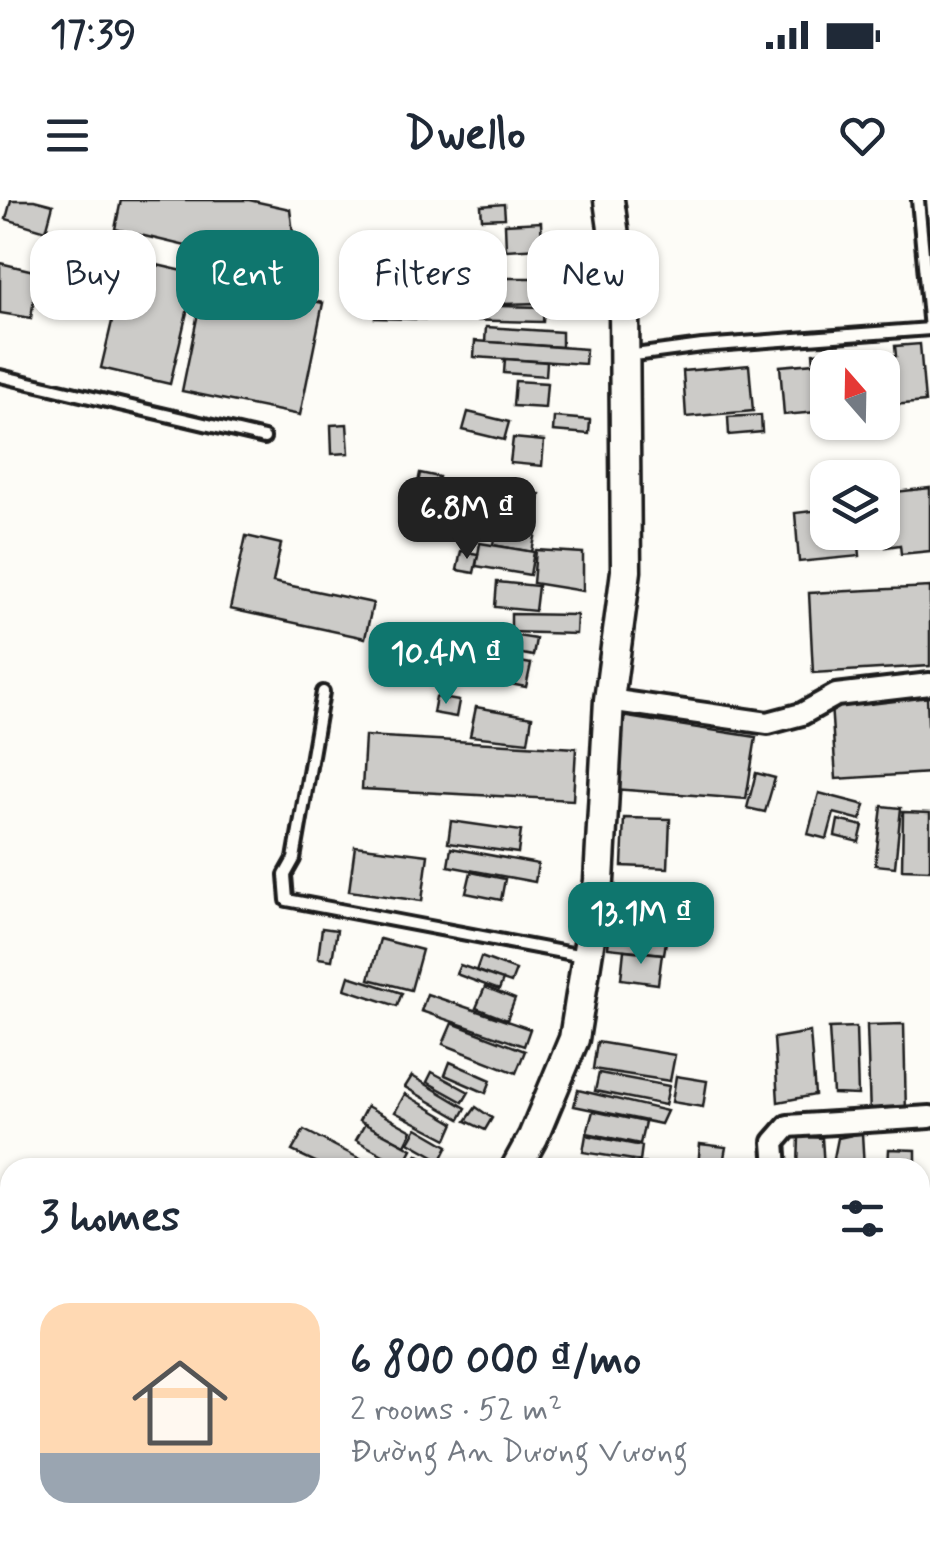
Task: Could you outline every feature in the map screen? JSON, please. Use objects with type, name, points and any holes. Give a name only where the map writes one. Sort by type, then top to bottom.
[{"type":"main road","points":[[521,1158],[574,1039],[599,881],[609,700],[626,571],[624,307],[609,200]]},
{"type":"street","points":[[609,700],[768,723],[802,714],[836,695],[930,684]]},
{"type":"street","points":[[775,1158],[774,1142],[788,1126],[930,1118]]},
{"type":"lane","points":[[625,356],[702,346],[930,329],[918,200]]},
{"type":"lane","points":[[0,376],[264,438]]},
{"type":"lane","points":[[323,692],[294,859],[285,875],[288,900],[589,957]]},
{"type":"building","points":[[11,200],[53,205],[46,230],[6,219]]},
{"type":"building","points":[[121,200],[249,200],[290,209],[293,230],[176,230],[176,244],[156,239],[156,230],[115,229]]},
{"type":"building","points":[[504,204],[505,218],[482,219],[481,206]]},
{"type":"building","points":[[541,222],[541,230],[527,230],[527,249],[507,250],[505,224]]},
{"type":"building","points":[[0,263],[30,270],[30,318],[0,313]]},
{"type":"building","points":[[156,265],[176,269],[176,320],[185,320],[170,384],[101,368],[112,320],[156,320]]},
{"type":"building","points":[[507,278],[527,278],[527,303],[507,304]]},
{"type":"building","points":[[319,302],[323,303],[300,415],[182,391],[197,320],[319,320]]},
{"type":"building","points":[[507,306],[527,307],[527,320],[543,322],[459,320],[507,320]]},
{"type":"building","points":[[486,327],[562,332],[562,347],[485,342]]},
{"type":"building","points":[[475,341],[586,349],[585,364],[474,357]]},
{"type":"building","points":[[920,344],[925,402],[900,404],[900,350],[895,346]]},
{"type":"building","points":[[505,359],[547,362],[546,376],[504,373]]},
{"type":"building","points":[[810,363],[810,413],[784,415],[780,366]]},
{"type":"building","points":[[749,365],[753,411],[686,417],[683,371]]},
{"type":"building","points":[[515,381],[547,383],[545,408],[513,406]]},
{"type":"building","points":[[468,412],[509,422],[504,440],[463,430]]},
{"type":"building","points":[[761,415],[762,432],[729,435],[728,417]]},
{"type":"building","points":[[554,417],[590,420],[589,434],[553,431]]},
{"type":"building","points":[[347,424],[349,453],[332,454],[331,425]]},
{"type":"building","points":[[513,438],[544,441],[542,466],[510,463]]},
{"type":"building","points":[[420,473],[439,477],[435,497],[416,493]]},
{"type":"building","points":[[930,488],[930,551],[901,554],[900,491]]},
{"type":"building","points":[[516,491],[540,494],[536,520],[512,516]]},
{"type":"building","points":[[810,511],[810,550],[860,550],[860,556],[799,562],[795,513]]},
{"type":"building","points":[[497,520],[537,527],[532,552],[493,545]]},
{"type":"building","points":[[246,536],[281,544],[273,582],[373,603],[365,638],[230,609]]},
{"type":"building","points":[[480,543],[534,552],[530,575],[476,566]]},
{"type":"building","points":[[536,550],[583,553],[583,591],[533,583]]},
{"type":"building","points":[[461,551],[478,554],[474,573],[457,570]]},
{"type":"building","points":[[497,582],[538,586],[535,611],[495,607]]},
{"type":"building","points":[[930,587],[930,666],[813,673],[809,593]]},
{"type":"building","points":[[511,614],[577,615],[576,634],[511,632]]},
{"type":"building","points":[[493,632],[536,639],[533,656],[490,648]]},
{"type":"building","points":[[483,655],[531,664],[526,687],[478,678]]},
{"type":"building","points":[[436,697],[459,701],[456,717],[433,713]]},
{"type":"building","points":[[927,697],[930,773],[836,779],[831,704]]},
{"type":"building","points":[[476,707],[532,717],[528,742],[470,736]]},
{"type":"building","points":[[621,716],[756,737],[746,799],[614,789]]},
{"type":"building","points":[[365,736],[576,748],[573,800],[362,789]]},
{"type":"building","points":[[756,773],[775,778],[765,812],[747,808]]},
{"type":"building","points":[[819,793],[865,805],[861,820],[834,813],[827,839],[808,834]]},
{"type":"building","points":[[882,806],[901,808],[895,867],[875,865]]},
{"type":"building","points":[[903,812],[930,813],[930,870],[902,869]]},
{"type":"building","points":[[624,818],[670,819],[668,868],[622,866]]},
{"type":"building","points":[[838,820],[863,826],[859,842],[835,836]]},
{"type":"building","points":[[451,821],[521,831],[518,853],[448,843]]},
{"type":"building","points":[[355,846],[428,855],[422,901],[349,891]]},
{"type":"building","points":[[451,848],[538,864],[535,882],[448,866]]},
{"type":"building","points":[[471,872],[505,879],[501,900],[466,893]]},
{"type":"building","points":[[614,902],[671,908],[668,929],[612,922]]},
{"type":"building","points":[[322,928],[337,930],[332,960],[318,958]]},
{"type":"building","points":[[610,928],[667,935],[664,954],[608,948]]},
{"type":"building","points":[[380,939],[422,950],[411,990],[369,979]]},
{"type":"building","points":[[624,950],[662,954],[658,984],[621,979]]},
{"type":"building","points":[[481,957],[516,970],[511,983],[476,971]]},
{"type":"building","points":[[460,965],[503,980],[499,990],[456,974]]},
{"type":"building","points":[[349,976],[402,993],[397,1006],[345,989]]},
{"type":"building","points":[[485,987],[515,999],[507,1020],[476,1008]]},
{"type":"building","points":[[427,994],[530,1029],[524,1046],[421,1011]]},
{"type":"building","points":[[452,1023],[525,1051],[516,1073],[443,1044]]},
{"type":"building","points":[[904,1024],[906,1115],[870,1116],[867,1025]]},
{"type":"building","points":[[856,1027],[858,1095],[833,1094],[829,1028]]},
{"type":"building","points":[[810,1032],[815,1095],[778,1102],[774,1038]]},
{"type":"building","points":[[597,1042],[675,1055],[670,1081],[593,1069]]},
{"type":"building","points":[[450,1062],[491,1080],[486,1093],[445,1075]]},
{"type":"building","points":[[432,1072],[469,1092],[463,1102],[427,1082]]},
{"type":"building","points":[[599,1073],[669,1086],[665,1105],[595,1091]]},
{"type":"building","points":[[412,1076],[466,1108],[460,1119],[405,1087]]},
{"type":"building","points":[[676,1076],[707,1081],[703,1107],[672,1102]]},
{"type":"building","points":[[578,1090],[667,1111],[661,1124],[574,1106]]},
{"type":"building","points":[[405,1094],[454,1123],[447,1139],[395,1112]]},
{"type":"building","points":[[367,1106],[412,1131],[405,1145],[359,1121]]},
{"type":"building","points":[[476,1107],[492,1118],[485,1130],[466,1121]]},
{"type":"building","points":[[593,1111],[645,1122],[640,1144],[587,1133]]},
{"type":"building","points":[[365,1124],[412,1149],[407,1158],[389,1158],[356,1140]]},
{"type":"building","points":[[417,1128],[448,1146],[442,1158],[437,1158],[409,1142]]},
{"type":"building","points":[[304,1130],[359,1158],[307,1158],[292,1151]]},
{"type":"building","points":[[862,1133],[863,1158],[834,1158],[838,1138]]},
{"type":"building","points":[[586,1135],[642,1146],[640,1158],[583,1152]]},
{"type":"building","points":[[799,1136],[822,1138],[823,1158],[798,1158]]},
{"type":"building","points":[[700,1144],[726,1147],[724,1158],[699,1158]]},
{"type":"building","points":[[889,1149],[916,1150],[916,1158],[889,1158]]}]
